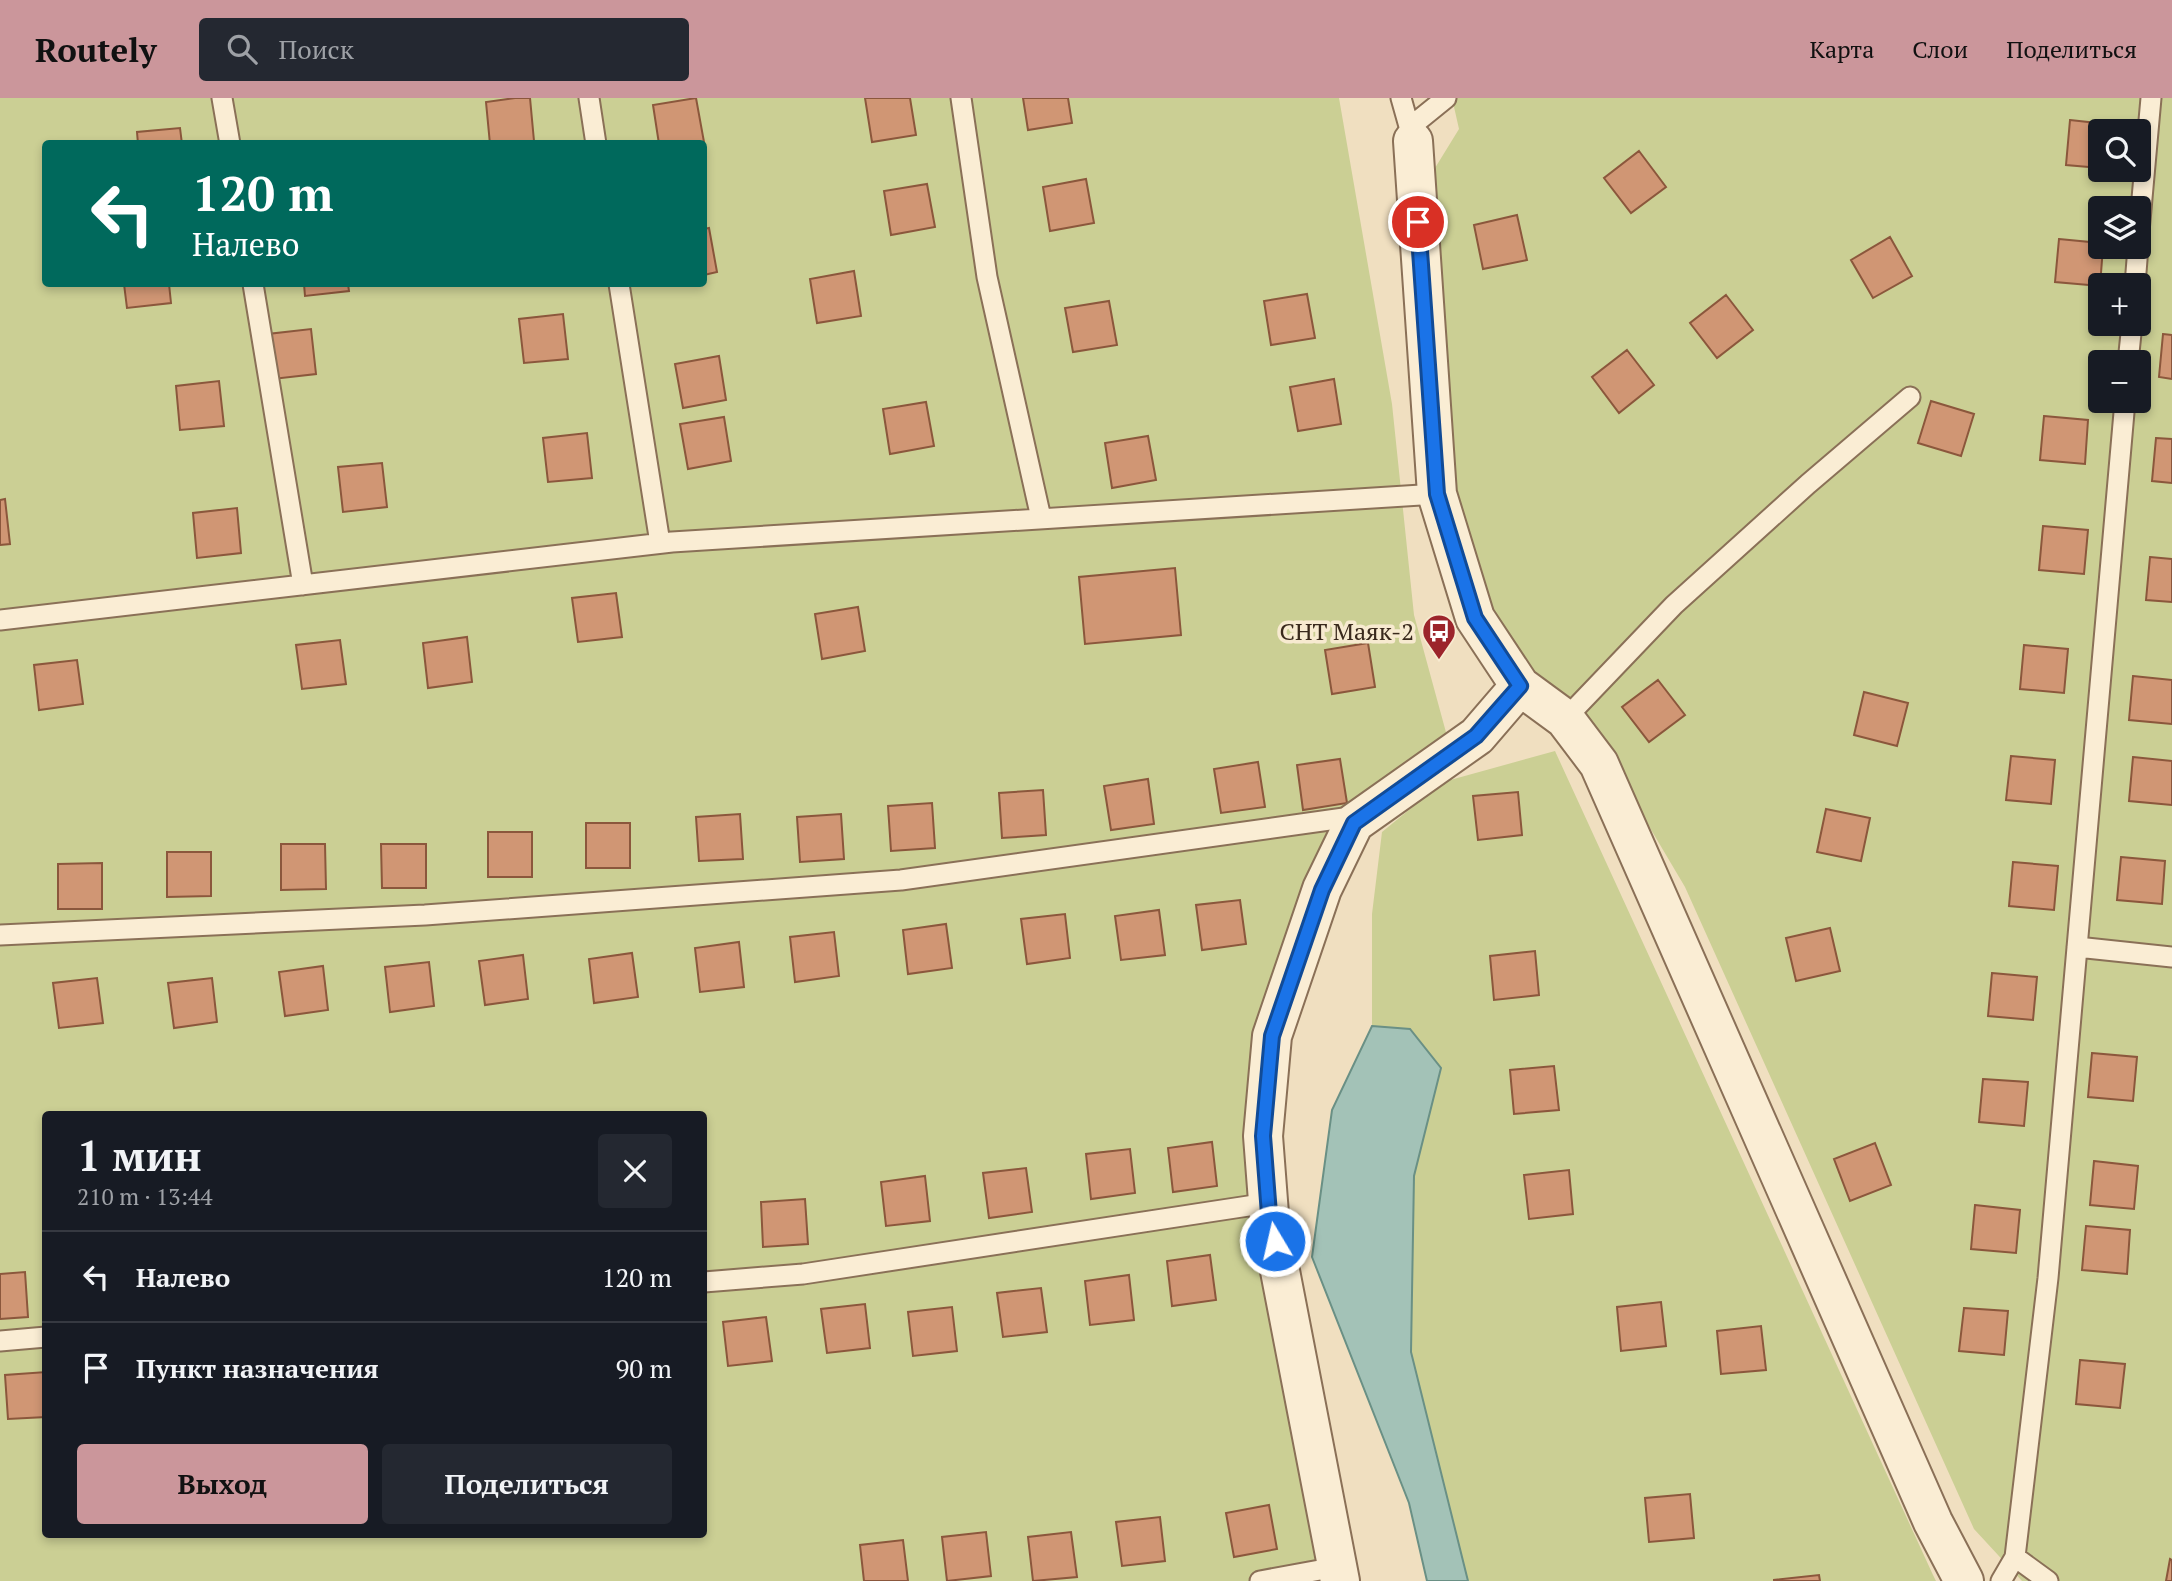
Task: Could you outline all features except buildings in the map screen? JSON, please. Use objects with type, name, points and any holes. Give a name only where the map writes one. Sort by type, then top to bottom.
[{"type":"street","points":[[1411,134],[1437,494],[1475,618],[1520,686],[1565,719],[1599,764],[1933,1522],[1964,1581]]},
{"type":"street","points":[[1338,1574],[1269,1203],[1263,1136],[1272,1036],[1322,890],[1354,823],[1476,736],[1520,686]]},
{"type":"lane","points":[[222,98],[229,140]]},
{"type":"lane","points":[[589,98],[595,140]]},
{"type":"lane","points":[[961,98],[987,277],[1041,519]]},
{"type":"lane","points":[[1401,98],[1411,134]]},
{"type":"lane","points":[[1411,134],[1446,98]]},
{"type":"lane","points":[[2142,196],[2151,98]]},
{"type":"lane","points":[[253,287],[303,585]]},
{"type":"lane","points":[[619,287],[660,544]]},
{"type":"lane","points":[[1565,719],[1674,605],[1808,484],[1910,397]]},
{"type":"lane","points":[[2001,1581],[2015,1557],[2048,1278],[2124,413]]},
{"type":"lane","points":[[0,620],[660,544],[1437,494]]},
{"type":"lane","points":[[0,934],[425,915],[901,880],[1366,815]]},
{"type":"lane","points":[[2077,947],[2172,957]]},
{"type":"lane","points":[[707,1282],[803,1274],[1269,1203]]},
{"type":"lane","points":[[0,1341],[42,1337]]},
{"type":"lane","points":[[2015,1557],[2048,1581]]},
{"type":"lane","points":[[1260,1581],[1338,1574]]},
{"type":"green space","points":[[0,98],[1339,98],[1392,404],[1414,615],[1447,736],[1349,804],[1309,868],[1255,1077],[1327,1581],[0,1581]]},
{"type":"green space","points":[[1452,98],[2172,98],[2172,1581],[2022,1581],[1974,1529],[1685,887],[1595,735],[1536,675],[1480,593],[1448,483],[1435,168],[1459,129]]},
{"type":"green space","points":[[1555,751],[1936,1581],[1468,1581],[1411,1352],[1414,1176],[1441,1068],[1410,1030],[1372,1026],[1372,914],[1382,832],[1443,782]]},
{"type":"water","points":[[1372,1026],[1410,1029],[1441,1068],[1414,1176],[1411,1352],[1468,1581],[1427,1581],[1409,1503],[1312,1257],[1332,1110]]},
{"type":"place","name":"СНТ Маяк-2","points":[[1439,661]]},
{"type":"route","points":[[1275,1241],[1269,1214],[1263,1136],[1272,1036],[1322,890],[1354,823],[1476,736],[1520,686],[1475,618],[1437,494],[1418,222]]}]
